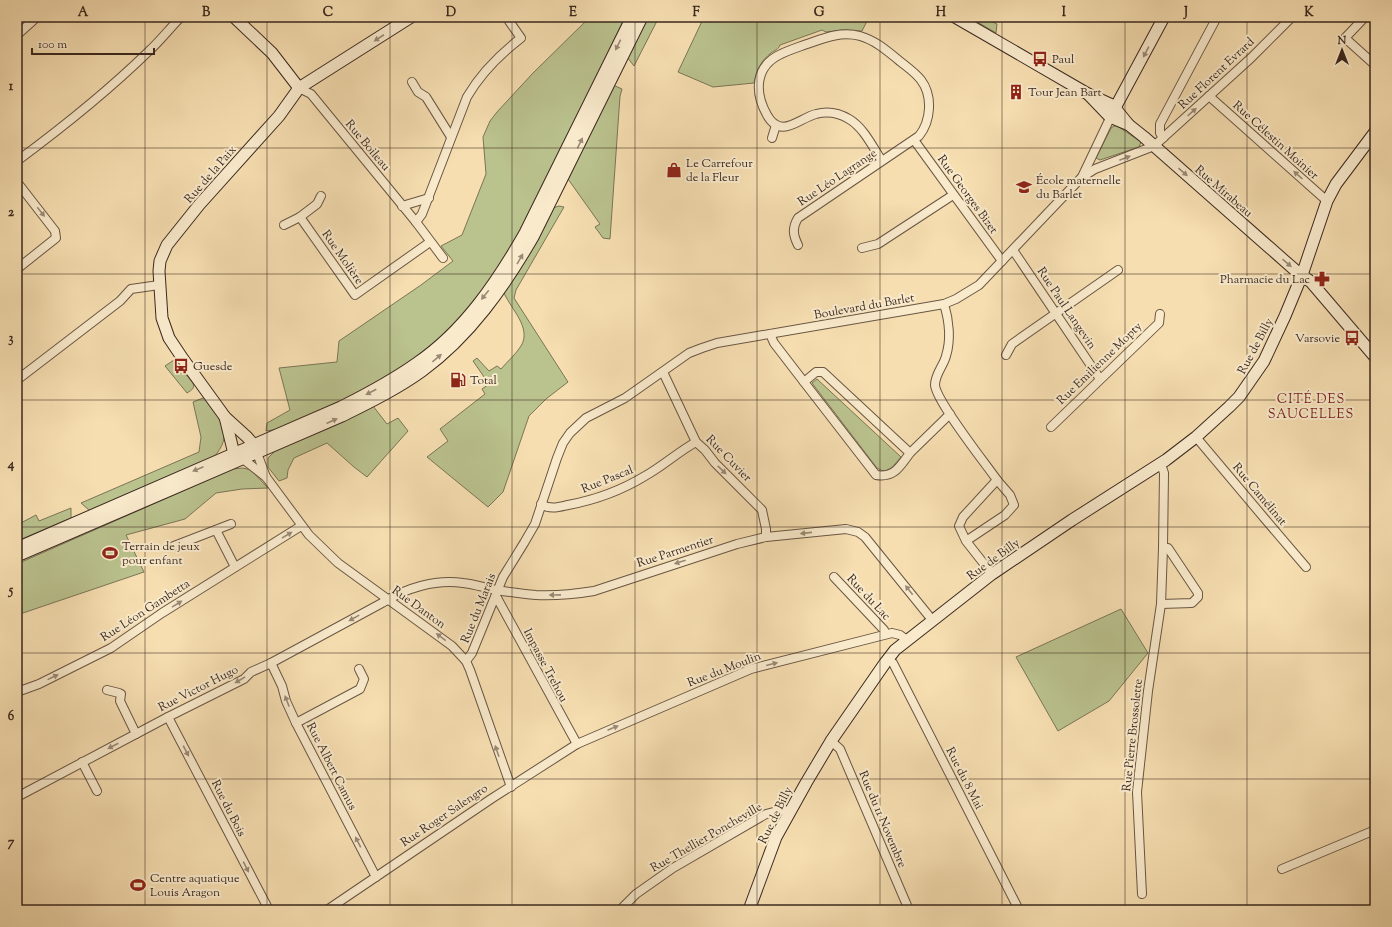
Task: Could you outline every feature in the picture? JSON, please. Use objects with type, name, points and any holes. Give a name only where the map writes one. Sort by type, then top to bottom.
[{"type":"street","points":[[17,35],[37,17]]},
{"type":"street","points":[[17,161],[66,124],[129,70],[181,17]]},
{"type":"street","points":[[234,17],[272,53],[299,88],[411,17]]},
{"type":"street","points":[[256,449],[379,388],[418,363],[462,324],[493,286],[525,233],[632,17]]},
{"type":"street","points":[[17,548],[256,449],[342,416],[379,398],[423,370],[440,356],[468,330],[501,289],[533,237],[642,17]]},
{"type":"street","points":[[955,17],[1088,94],[1113,112]]},
{"type":"street","points":[[1081,178],[1113,112],[1164,17]]},
{"type":"street","points":[[1163,138],[1160,133],[1160,124],[1217,17]]},
{"type":"street","name":"Rue Florent Evrard","points":[[1154,146],[1251,58],[1292,17]]},
{"type":"street","points":[[1365,17],[1345,38],[1375,65]]},
{"type":"street","points":[[443,258],[416,222],[422,214],[429,198],[466,97],[478,79],[496,59],[521,38],[509,21]]},
{"type":"street","name":"Rue Léo Lagrange","points":[[776,125],[767,115],[759,95],[758,82],[764,68],[770,61],[782,53],[834,35],[860,36],[876,43],[916,74],[924,85],[928,99],[929,114],[927,124],[924,130],[914,140],[798,218],[793,229],[798,245]]},
{"type":"street","points":[[412,82],[418,92],[426,97],[451,137]]},
{"type":"street","name":"Rue Boileau","points":[[299,88],[311,94],[416,222]]},
{"type":"street","name":"Rue de la Paix","points":[[226,417],[169,338],[162,318],[159,285],[160,261],[168,245],[199,205],[280,116],[299,88]]},
{"type":"street","name":"Rue Célestin Moinier","points":[[1209,96],[1327,201]]},
{"type":"street","name":"Rue Mirabeau","points":[[1113,112],[1312,282],[1375,357]]},
{"type":"street","points":[[772,138],[776,125],[780,127],[792,126],[808,117],[821,113],[833,113],[841,115],[855,123],[861,129],[882,161]]},
{"type":"street","points":[[1302,275],[1327,201],[1336,184],[1375,132]]},
{"type":"street","name":"Rue Georges Bizet","points":[[914,140],[1002,261]]},
{"type":"street","name":"Boulevard du Barlet","points":[[541,504],[563,443],[579,424],[586,418],[625,398],[689,353],[717,343],[944,304],[956,299],[979,285],[1081,178],[1095,169],[1154,146]]},
{"type":"street","points":[[1088,164],[1095,169]]},
{"type":"street","points":[[17,182],[56,234],[56,238],[17,269]]},
{"type":"street","points":[[862,248],[878,244],[953,194]]},
{"type":"street","points":[[284,225],[300,217],[317,204],[321,196]]},
{"type":"street","points":[[402,206],[429,198]]},
{"type":"street","name":"Rue Molière","points":[[300,217],[354,295],[430,242]]},
{"type":"street","name":"Rue Paul Langevin","points":[[1013,250],[1100,379]]},
{"type":"street","points":[[1006,355],[1012,344],[1118,270]]},
{"type":"street","name":"Rue de Billy","points":[[749,910],[776,837],[790,810],[831,741],[895,650],[992,574],[1072,520],[1161,464],[1196,437],[1230,407],[1264,361],[1302,275]]},
{"type":"street","points":[[17,380],[120,301],[131,289],[159,285]]},
{"type":"street","points":[[944,304],[949,339],[946,357],[939,371],[935,385],[940,399],[997,480],[1010,495],[1014,505],[1005,515],[966,541]]},
{"type":"street","name":"Rue Emilienne Mopty","points":[[1051,427],[1159,323],[1160,314]]},
{"type":"street","points":[[770,334],[774,343],[876,475],[884,476],[894,473],[910,452],[950,414]]},
{"type":"street","name":"Rue Cuvier","points":[[664,372],[696,442],[762,510],[766,537]]},
{"type":"street","points":[[804,382],[816,372],[823,372],[910,452]]},
{"type":"street","points":[[226,417],[243,432],[256,449]]},
{"type":"street","points":[[226,417],[239,456]]},
{"type":"street","name":"Rue Camélinat","points":[[1196,437],[1306,567]]},
{"type":"street","name":"Rue Pascal","points":[[541,504],[546,507],[553,508],[583,502],[620,489],[646,476],[696,442]]},
{"type":"street","name":"Rue Danton","points":[[256,449],[266,477],[309,536],[338,563],[452,646],[466,661],[508,783],[511,787]]},
{"type":"street","points":[[17,556],[239,456]]},
{"type":"street","name":"Rue Danton","points":[[239,456],[266,477]]},
{"type":"street","name":"Rue Pierre Brossolette","points":[[1142,894],[1137,792],[1148,691],[1161,604],[1164,473],[1161,464]]},
{"type":"street","points":[[992,574],[966,541],[959,526],[963,517],[997,480]]},
{"type":"street","name":"Rue du Marais","points":[[466,661],[472,653],[503,577],[535,524],[541,504]]},
{"type":"street","points":[[174,546],[231,524]]},
{"type":"street","name":"Rue Léon Gambetta","points":[[17,692],[39,684],[111,648],[162,613],[301,526]]},
{"type":"street","name":"Rue Parmentier","points":[[388,599],[397,594],[439,582],[464,583],[497,593],[536,595],[574,594],[594,591],[737,544],[766,537],[846,529],[858,532],[871,543],[933,621]]},
{"type":"street","points":[[216,530],[235,568]]},
{"type":"street","points":[[1161,604],[1192,603],[1198,597],[1198,593],[1168,548],[1163,548]]},
{"type":"street","name":"Rue du Lac","points":[[834,577],[884,630],[886,634]]},
{"type":"street","name":"Impasse Trehou","points":[[497,593],[577,744]]},
{"type":"street","name":"Rue Victor Hugo","points":[[17,797],[168,717],[244,679],[251,672],[271,663],[388,599]]},
{"type":"street","name":"Rue du Moulin","points":[[577,744],[751,669],[886,634],[892,633],[900,635],[907,640]]},
{"type":"street","name":"Rue du 8 Mai","points":[[888,659],[893,664],[1019,910]]},
{"type":"street","name":"Rue Albert Camus","points":[[271,663],[282,686],[286,701],[296,723],[376,877]]},
{"type":"street","points":[[296,723],[360,688],[364,679],[359,669]]},
{"type":"street","points":[[107,690],[121,694],[122,698],[120,701],[136,734]]},
{"type":"street","name":"Rue du Bois","points":[[168,717],[269,910]]},
{"type":"street","name":"Rue du 11 Novembre","points":[[831,741],[840,749],[909,910]]},
{"type":"street","name":"Rue Roger Salengro","points":[[327,910],[491,799],[577,744]]},
{"type":"street","points":[[82,762],[97,791]]},
{"type":"street","name":"Rue Thellier Poncheville","points":[[620,910],[636,894],[673,868],[766,814],[781,810],[790,810]]},
{"type":"street","points":[[1282,869],[1375,830]]},
{"type":"green space","points":[[590,17],[625,17],[514,247],[487,290],[430,350],[378,385],[280,429],[266,431],[267,423],[290,410],[279,368],[337,362],[339,341],[421,285],[453,261],[441,246],[462,235],[486,174],[483,137],[490,121],[533,73]]},
{"type":"green space","points":[[647,17],[659,17],[634,66],[627,57]]},
{"type":"green space","points":[[704,17],[869,17],[862,31],[843,30],[826,32],[822,30],[780,45],[767,56],[762,63],[756,74],[754,83],[713,87],[678,72]]},
{"type":"green space","points":[[969,17],[982,17],[997,24],[996,33]]},
{"type":"green space","points":[[613,85],[622,89],[620,96],[610,239],[603,238],[595,227],[600,224],[568,179]]},
{"type":"green space","points":[[1116,125],[1141,142],[1139,147],[1100,160],[1096,158],[1111,128]]},
{"type":"green space","points":[[559,206],[564,207],[516,290],[514,298],[568,382],[546,399],[529,416],[503,492],[488,507],[427,457],[448,441],[440,429],[485,394],[482,389],[489,384],[473,361],[477,358],[489,371],[497,366],[501,369],[521,346],[524,339],[524,332],[519,319],[504,293],[532,247],[553,208]]},
{"type":"green space","points":[[174,360],[193,383],[193,389],[187,393],[165,366]]},
{"type":"green space","points":[[817,379],[901,457],[889,471],[883,471],[877,468],[812,383]]},
{"type":"green space","points":[[205,398],[216,413],[223,427],[223,441],[220,449],[213,458],[90,511],[81,503],[199,452],[201,437],[193,402]]},
{"type":"green space","points":[[373,406],[387,424],[398,418],[408,431],[367,477],[327,443],[294,458],[288,470],[287,478],[279,481],[268,467],[268,458],[275,451]]},
{"type":"green space","points":[[243,468],[251,470],[268,488],[242,489],[216,493],[185,519],[126,535],[144,572],[17,615],[17,564],[233,469]]},
{"type":"green space","points":[[71,508],[71,518],[17,541],[17,525],[36,515],[39,521]]},
{"type":"green space","points":[[1121,609],[1148,653],[1109,701],[1058,731],[1016,657]]},
{"type":"place","name":"Paul","points":[[1040,59]]},
{"type":"place","name":"Tour Jean Bart","points":[[1016,92]]},
{"type":"place","name":"Le Carrefour de la Fleur","points":[[674,170]]},
{"type":"place","name":"École maternelle du Barlet","points":[[1024,187]]},
{"type":"place","name":"Pharmacie du Lac","points":[[1322,279]]},
{"type":"place","name":"Varsovie","points":[[1352,338]]},
{"type":"place","name":"Guesde","points":[[181,366]]},
{"type":"place","name":"Total","points":[[458,380]]},
{"type":"place","name":"Terrain de jeux pour enfant","points":[[110,553]]},
{"type":"place","name":"Centre aquatique Louis Aragon","points":[[138,885]]},
{"type":"district","name":"CITÉ DES SAUCELLES","points":[[1311,406]]}]
